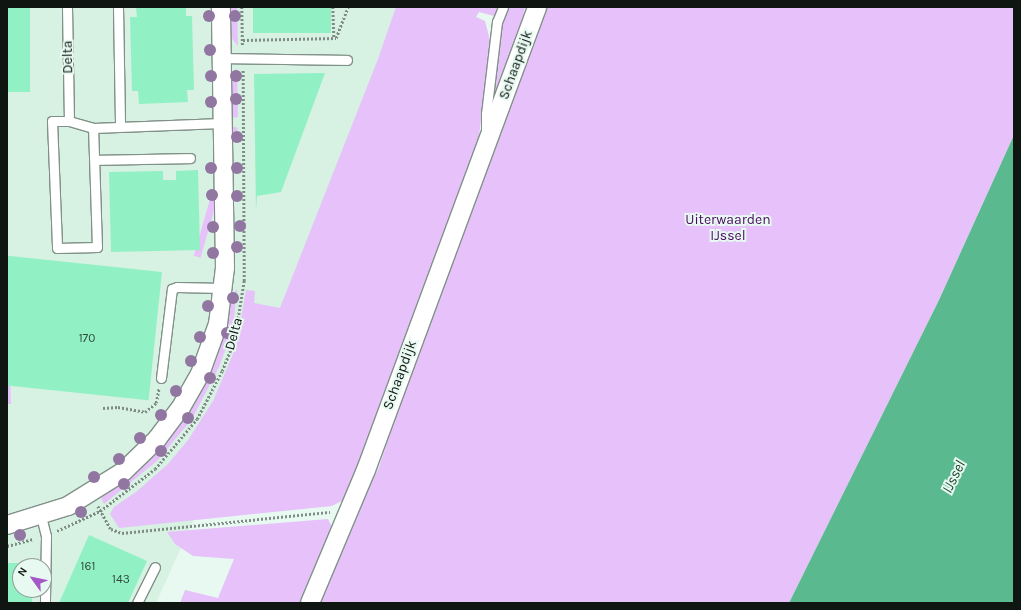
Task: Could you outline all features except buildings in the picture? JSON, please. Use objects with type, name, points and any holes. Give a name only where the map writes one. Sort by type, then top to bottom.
[{"type":"street","name":"Delta","points":[[7,525],[41,516],[91,493],[124,471],[157,439],[180,409],[200,374],[218,324],[223,288],[221,7]]},
{"type":"street","name":"Schaapdijk","points":[[310,603],[349,510],[487,146],[537,7]]},
{"type":"lane","name":"Delta","points":[[67,7],[69,121]]},
{"type":"lane","points":[[118,7],[120,125]]},
{"type":"lane","name":"Schaapdijk","points":[[487,146],[487,106],[497,22],[503,7]]},
{"type":"lane","points":[[222,58],[347,60]]},
{"type":"lane","points":[[93,128],[97,247],[56,248],[52,121],[69,121],[93,128],[120,125],[222,122]]},
{"type":"lane","points":[[95,160],[190,158]]},
{"type":"lane","points":[[161,378],[172,289],[177,287],[223,288]]},
{"type":"lane","points":[[41,516],[46,536],[45,603]]},
{"type":"lane","points":[[138,603],[155,567]]},
{"type":"path","name":"Delta","points":[[7,546],[46,536],[100,511],[155,470],[178,445],[210,397],[234,342],[244,281],[242,7]]},
{"type":"path","points":[[333,7],[334,38]]},
{"type":"path","points":[[243,40],[336,38],[348,7]]},
{"type":"path","points":[[103,408],[109,406],[148,411],[156,403],[161,378]]},
{"type":"path","points":[[91,493],[111,528],[122,533],[349,510]]},
{"type":"shaded area","points":[[7,7],[425,7],[156,603],[7,603]]},
{"type":"green space","points":[[230,7],[237,7],[238,46],[230,36]]},
{"type":"green space","points":[[396,7],[498,7],[494,16],[479,12],[476,17],[485,21],[491,44],[477,151],[347,498],[332,506],[119,528],[110,514],[114,507],[136,492],[168,464],[188,440],[213,401],[236,347],[246,290],[255,291],[254,303],[280,308],[378,59]]},
{"type":"green space","points":[[507,7],[525,7],[520,33],[489,113],[501,29]]},
{"type":"green space","name":"Uiterwaarden IJssel","points":[[544,7],[1014,7],[1014,135],[939,300],[789,603],[320,603],[357,512],[379,467],[428,317],[480,188]]},
{"type":"green space","points":[[237,68],[238,117],[231,118],[230,78]]},
{"type":"green space","points":[[231,126],[238,128],[201,258],[194,256]]},
{"type":"green space","points":[[7,288],[11,404],[7,404]]},
{"type":"green space","points":[[237,289],[234,319],[228,343],[219,367],[192,419],[157,461],[104,504],[101,498],[133,474],[171,434],[224,333],[231,296]]},
{"type":"green space","points":[[328,519],[334,531],[300,603],[180,603],[185,590],[218,598],[234,559],[193,556],[175,544],[167,532]]},
{"type":"water","name":"IJssel","points":[[1014,135],[1014,603],[789,603],[939,300]]}]
